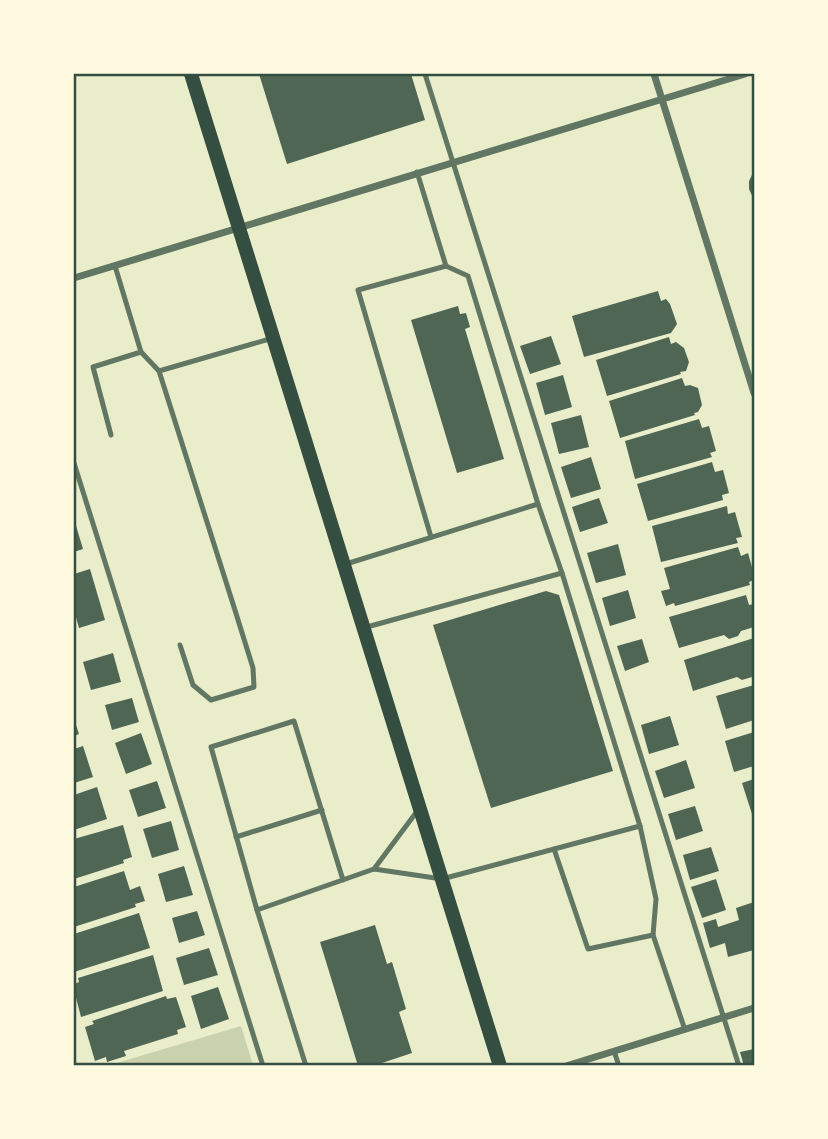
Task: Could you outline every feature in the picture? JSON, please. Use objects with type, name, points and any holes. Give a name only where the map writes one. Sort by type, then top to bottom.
[{"type":"main road","points":[[191,74],[500,1066]]},
{"type":"street","points":[[654,74],[754,393]]},
{"type":"street","points":[[74,278],[746,74]]},
{"type":"street","points":[[566,1066],[754,1008]]},
{"type":"lane","points":[[425,74],[739,1066]]},
{"type":"lane","points":[[417,173],[446,266]]},
{"type":"lane","points":[[115,266],[141,352],[159,371],[253,668],[254,687],[211,700],[193,685],[180,645]]},
{"type":"lane","points":[[431,537],[358,290],[446,266],[468,276],[562,573],[640,826],[656,899],[653,935],[685,1030]]},
{"type":"lane","points":[[159,371],[273,338]]},
{"type":"lane","points":[[111,435],[93,367],[141,352]]},
{"type":"lane","points":[[74,463],[263,1066]]},
{"type":"lane","points":[[344,565],[538,504]]},
{"type":"lane","points":[[363,628],[562,573]]},
{"type":"lane","points":[[306,1066],[257,910],[211,747],[294,721],[343,880]]},
{"type":"lane","points":[[374,869],[420,808]]},
{"type":"lane","points":[[236,836],[322,810]]},
{"type":"lane","points":[[257,910],[374,869],[442,879],[640,826]]},
{"type":"lane","points":[[554,849],[588,949],[653,935]]},
{"type":"lane","points":[[614,1051],[619,1066]]},
{"type":"green space","points":[[241,1026],[253,1065],[110,1065]]},
{"type":"building","points":[[259,74],[411,74],[425,120],[287,164]]},
{"type":"building","points":[[754,174],[754,200],[749,181]]},
{"type":"building","points":[[658,291],[661,301],[666,299],[670,304],[677,324],[671,333],[584,357],[572,316]]},
{"type":"building","points":[[458,306],[460,314],[466,313],[470,327],[465,329],[504,459],[457,473],[411,320]]},
{"type":"building","points":[[551,336],[561,364],[530,374],[520,346]]},
{"type":"building","points":[[669,337],[671,344],[676,342],[684,348],[689,362],[686,371],[607,396],[596,360]]},
{"type":"building","points":[[563,375],[572,407],[545,415],[536,383]]},
{"type":"building","points":[[682,378],[685,386],[698,388],[702,405],[695,415],[620,438],[609,401]]},
{"type":"building","points":[[581,415],[589,447],[559,454],[551,423]]},
{"type":"building","points":[[699,419],[702,428],[709,426],[716,451],[710,453],[712,457],[635,479],[625,441]]},
{"type":"building","points":[[591,457],[601,489],[571,498],[561,467]]},
{"type":"building","points":[[712,462],[715,472],[723,470],[729,493],[722,495],[723,500],[648,521],[637,484]]},
{"type":"building","points":[[599,498],[608,523],[580,532],[572,507]]},
{"type":"building","points":[[727,506],[728,514],[735,512],[742,537],[736,538],[738,543],[661,562],[652,526]]},
{"type":"building","points":[[74,519],[83,549],[74,552]]},
{"type":"building","points":[[618,544],[626,575],[596,583],[587,553]]},
{"type":"building","points":[[738,547],[741,556],[748,553],[754,574],[750,585],[675,606],[674,603],[666,606],[661,591],[670,589],[664,568]]},
{"type":"building","points":[[90,569],[105,620],[79,628],[74,610],[74,574]]},
{"type":"building","points":[[628,590],[636,618],[610,626],[602,598]]},
{"type":"building","points":[[546,591],[559,595],[613,771],[491,808],[433,625]]},
{"type":"building","points":[[746,595],[749,605],[754,604],[754,627],[729,639],[724,635],[679,648],[669,617]]},
{"type":"building","points":[[754,638],[752,677],[742,680],[737,677],[693,691],[684,660]]},
{"type":"building","points":[[642,639],[649,662],[625,671],[617,646]]},
{"type":"building","points":[[113,653],[121,682],[91,690],[83,662]]},
{"type":"building","points":[[754,685],[754,720],[726,729],[716,696]]},
{"type":"building","points":[[132,698],[139,722],[112,730],[105,705]]},
{"type":"building","points":[[670,716],[679,745],[649,754],[641,725]]},
{"type":"building","points":[[74,719],[79,734],[74,736]]},
{"type":"building","points":[[754,732],[754,766],[734,772],[725,741]]},
{"type":"building","points":[[141,733],[152,764],[126,774],[115,743]]},
{"type":"building","points":[[83,746],[93,777],[74,783],[74,749]]},
{"type":"building","points":[[686,760],[695,788],[664,798],[655,771]]},
{"type":"building","points":[[754,779],[754,813],[752,814],[742,783]]},
{"type":"building","points":[[157,781],[166,808],[138,817],[129,790]]},
{"type":"building","points":[[97,787],[107,819],[74,830],[74,795]]},
{"type":"building","points":[[695,806],[703,831],[676,840],[668,814]]},
{"type":"building","points":[[171,821],[179,850],[152,858],[143,829]]},
{"type":"building","points":[[123,825],[132,857],[123,860],[124,863],[74,879],[74,839]]},
{"type":"building","points":[[711,847],[719,871],[690,880],[683,855]]},
{"type":"building","points":[[184,866],[193,895],[166,902],[158,874]]},
{"type":"building","points":[[124,871],[130,890],[140,886],[145,901],[135,904],[136,907],[74,927],[74,887]]},
{"type":"building","points":[[716,879],[726,910],[702,918],[691,887]]},
{"type":"building","points":[[754,902],[754,950],[728,957],[725,943],[710,948],[703,923],[716,919],[718,927],[739,920],[736,908]]},
{"type":"building","points":[[197,911],[205,935],[179,943],[172,918]]},
{"type":"building","points":[[139,913],[150,948],[74,972],[74,934]]},
{"type":"building","points":[[375,925],[387,964],[392,962],[406,1009],[399,1012],[412,1053],[373,1066],[358,1066],[320,942]]},
{"type":"building","points":[[209,948],[218,975],[184,985],[176,958]]},
{"type":"building","points":[[153,955],[163,991],[81,1017],[74,990],[74,984],[79,982],[78,978]]},
{"type":"building","points":[[218,987],[229,1019],[201,1029],[191,996]]},
{"type":"building","points":[[166,996],[167,999],[176,997],[186,1027],[177,1030],[178,1034],[124,1051],[126,1056],[107,1062],[106,1057],[95,1061],[85,1027],[94,1024],[92,1021]]},
{"type":"building","points":[[754,1049],[754,1066],[744,1066],[740,1052]]}]
